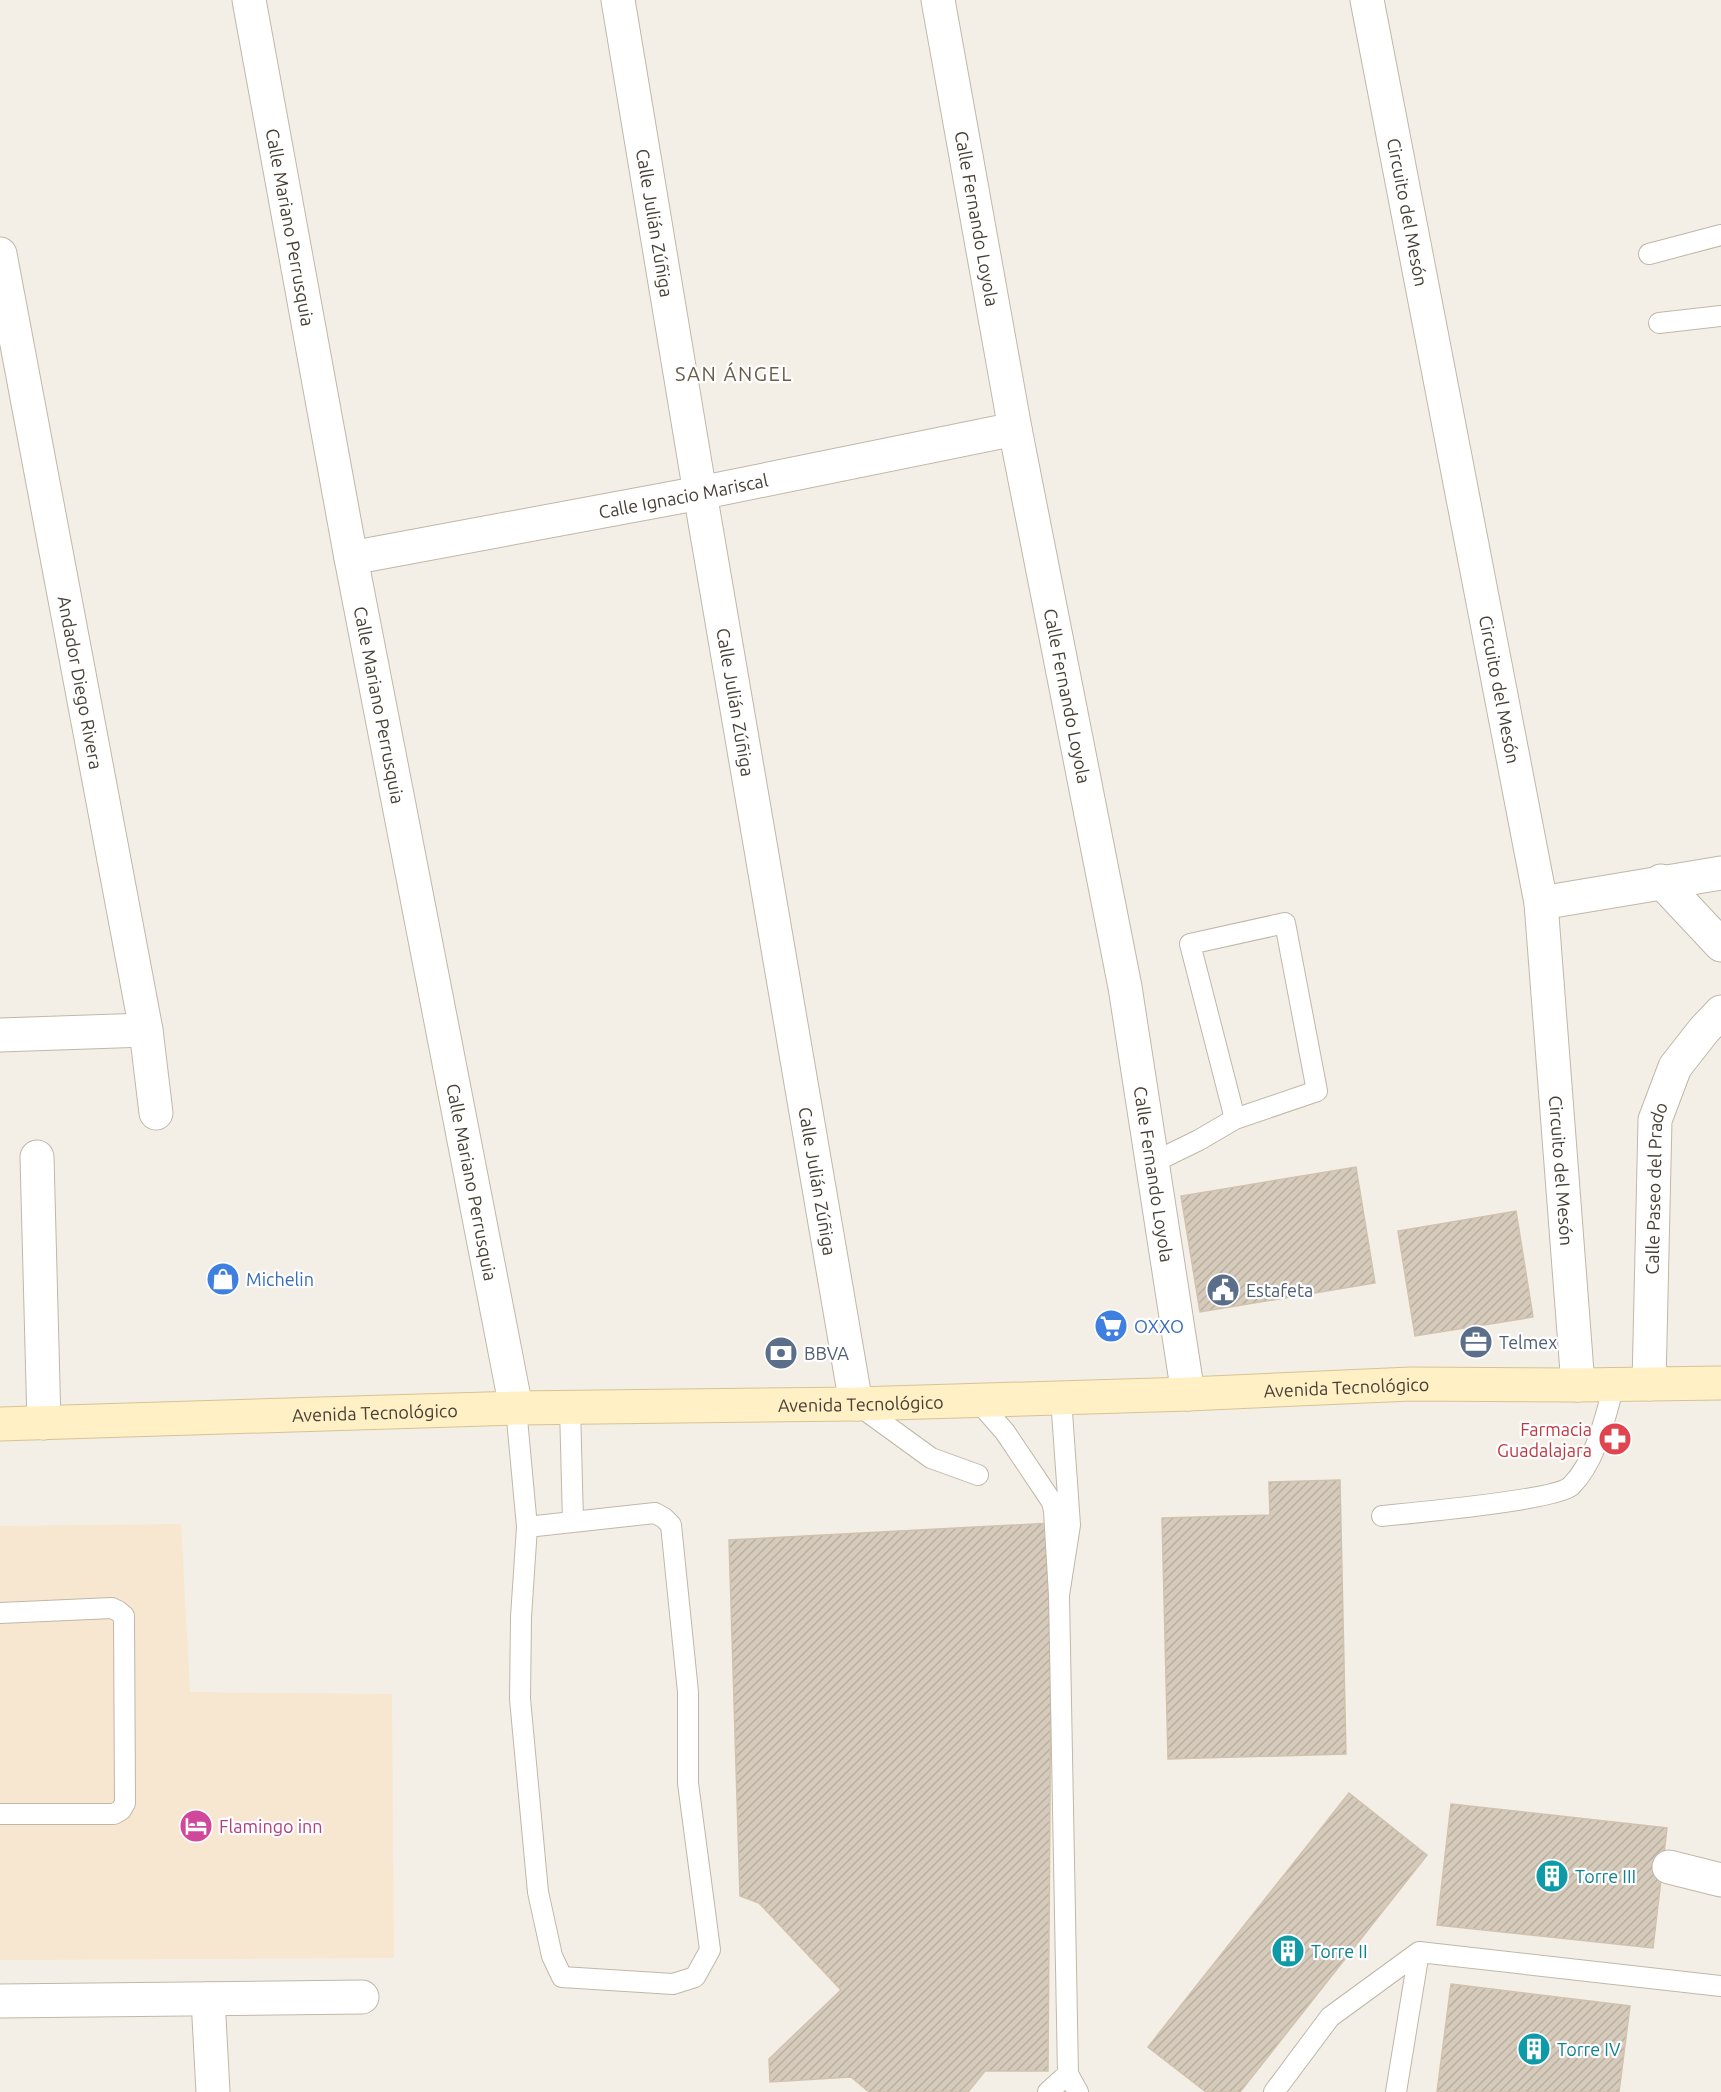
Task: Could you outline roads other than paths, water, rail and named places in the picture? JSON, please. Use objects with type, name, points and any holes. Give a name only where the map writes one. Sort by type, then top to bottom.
[{"type":"street","name":"Calle Mariano Perrusquia","points":[[249,0],[351,558],[516,1408]]},
{"type":"street","name":"Calle Julián Zúñiga","points":[[618,0],[856,1404]]},
{"type":"street","name":"Calle Fernando Loyola","points":[[938,0],[1015,429],[1125,987],[1188,1394]]},
{"type":"street","name":"Circuito del Mesón","points":[[1367,0],[1541,903],[1578,1385]]},
{"type":"street","name":"Andador Diego Rivera","points":[[0,254],[147,1030],[156,1113]]},
{"type":"street","name":"Calle Ignacio Mariscal","points":[[351,558],[1015,429]]},
{"type":"street","points":[[1541,903],[1721,873]]},
{"type":"street","points":[[1661,882],[1721,945]]},
{"type":"street","name":"Calle Paseo del Prado","points":[[1648,1384],[1655,1120],[1675,1066],[1721,1012]]},
{"type":"street","points":[[0,1035],[147,1030]]},
{"type":"street","points":[[37,1157],[44,1423]]},
{"type":"street","name":"Avenida Tecnológico","points":[[0,1424],[516,1408],[856,1404],[1188,1394],[1411,1384],[1721,1383]]},
{"type":"street","points":[[1669,1867],[1721,1880]]},
{"type":"street","points":[[0,2001],[362,1997]]},
{"type":"street","points":[[208,1999],[213,2092]]},
{"type":"lane","points":[[1649,254],[1721,235]]},
{"type":"lane","points":[[1659,323],[1721,316]]},
{"type":"lane","points":[[1152,1163],[1235,1119],[1317,1091],[1285,923],[1190,944],[1235,1119]]},
{"type":"lane","points":[[1382,1516],[1540,1497],[1570,1487],[1590,1459],[1614,1385]]},
{"type":"lane","points":[[1059,1595],[1070,1525],[1061,1398]]},
{"type":"lane","points":[[976,1400],[1005,1432],[1052,1502],[1054,1511],[1059,1595],[1068,2074],[1078,2092]]},
{"type":"lane","points":[[856,1404],[931,1458],[978,1475]]},
{"type":"lane","points":[[570,1407],[573,1521]]},
{"type":"lane","points":[[516,1408],[527,1527],[521,1617],[520,1699],[538,1892],[552,1956],[562,1977],[673,1984],[695,1977],[710,1950],[688,1783],[688,1692],[671,1525],[655,1513],[527,1527]]},
{"type":"lane","points":[[0,1612],[112,1608],[124,1616],[125,1779],[125,1803],[121,1810],[114,1814],[0,1814]]},
{"type":"lane","points":[[1274,2092],[1330,2017],[1419,1952],[1721,1986]]},
{"type":"lane","points":[[1396,2092],[1419,1952]]},
{"type":"lane","points":[[1048,2092],[1068,2074]]},
{"type":"place","name":"Michelin","points":[[223,1279]]},
{"type":"place","name":"Estafeta","points":[[1223,1290]]},
{"type":"place","name":"OXXO","points":[[1111,1326]]},
{"type":"place","name":"Telmex","points":[[1476,1342]]},
{"type":"place","name":"BBVA","points":[[781,1353]]},
{"type":"place","name":"Farmacia Guadalajara","points":[[1615,1439]]},
{"type":"place","name":"Flamingo inn","points":[[196,1826]]},
{"type":"place","name":"Torre III","points":[[1552,1876]]},
{"type":"place","name":"Torre II","points":[[1288,1951]]},
{"type":"place","name":"Torre IV","points":[[1534,2049]]},
{"type":"district","name":"SAN ÁNGEL","points":[[734,373]]}]
